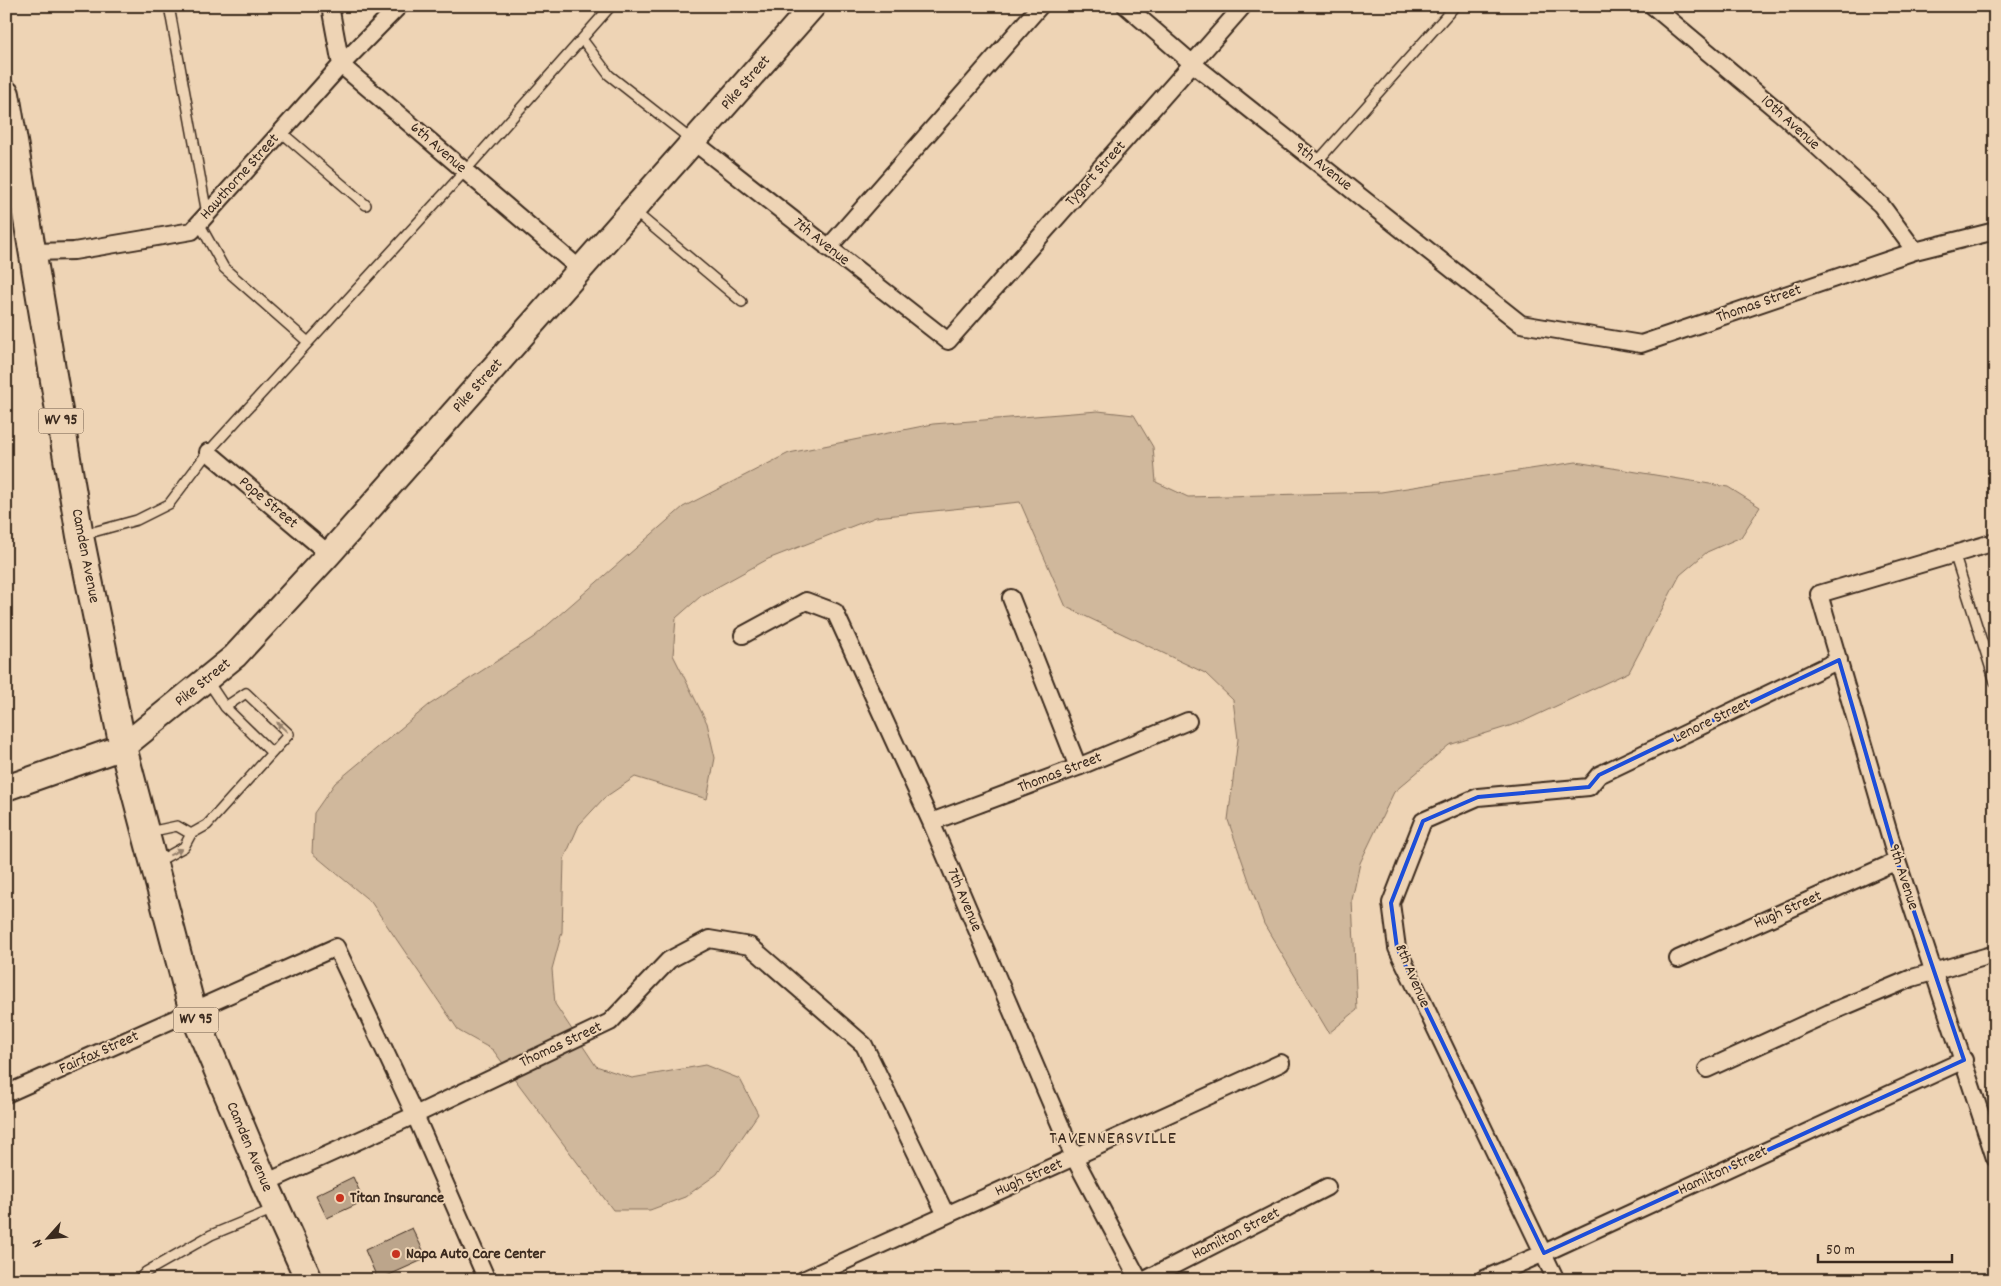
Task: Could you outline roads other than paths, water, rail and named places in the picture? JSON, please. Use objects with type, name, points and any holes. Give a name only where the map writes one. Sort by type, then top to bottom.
[{"type":"main road","name":"Pike Street","points":[[6,788],[123,747],[235,656],[329,554],[634,212],[814,6]]},
{"type":"main road","name":"Camden Avenue","points":[[6,94],[80,536],[123,747],[192,1012],[276,1209],[309,1280]]},
{"type":"street","points":[[330,6],[341,65]]},
{"type":"street","name":"Hawthorne Street","points":[[33,252],[74,251],[192,230],[341,65],[399,6]]},
{"type":"street","points":[[828,248],[1040,6]]},
{"type":"street","name":"9th Avenue","points":[[1126,6],[1193,64],[1521,324]]},
{"type":"street","name":"Tygart Street","points":[[948,341],[1243,6]]},
{"type":"street","name":"10th Avenue","points":[[1653,6],[1784,116],[1881,205],[1915,251]]},
{"type":"street","name":"6th Avenue","points":[[341,65],[581,270]]},
{"type":"street","name":"7th Avenue","points":[[694,142],[948,341]]},
{"type":"street","name":"Thomas Street","points":[[1521,324],[1641,344],[1915,251],[1995,231]]},
{"type":"street","name":"Pope Street","points":[[208,452],[329,554]]},
{"type":"street","points":[[1954,553],[1995,542]]},
{"type":"street","name":"9th Avenue","points":[[1954,553],[1819,594],[1897,862],[1935,972],[1995,1158]]},
{"type":"street","points":[[1011,598],[1078,767]]},
{"type":"street","name":"7th Avenue","points":[[743,635],[806,601],[835,612],[931,822],[1074,1157],[1139,1280]]},
{"type":"street","name":"Lenore Street","points":[[1590,787],[1599,775],[1839,660]]},
{"type":"street","name":"Thomas Street","points":[[931,822],[1078,767],[1188,721]]},
{"type":"street","name":"8th Avenue","points":[[1556,1280],[1397,948],[1391,904],[1423,821],[1478,797],[1590,787]]},
{"type":"street","name":"Hugh Street","points":[[1678,959],[1897,862]]},
{"type":"street","name":"Thomas Street","points":[[265,1183],[610,1022],[669,960],[709,939],[750,946],[864,1045],[946,1216]]},
{"type":"street","points":[[192,1012],[336,947],[414,1115],[487,1280]]},
{"type":"street","points":[[1707,1069],[1829,1013],[1912,978],[1995,954]]},
{"type":"street","name":"Fairfax Street","points":[[6,1094],[192,1012]]},
{"type":"street","name":"Hamilton Street","points":[[1482,1280],[1964,1060]]},
{"type":"street","name":"Hugh Street","points":[[804,1280],[1281,1063]]},
{"type":"street","name":"Hamilton Street","points":[[1146,1280],[1327,1187]]},
{"type":"lane","points":[[169,6],[203,218],[224,268],[308,342]]},
{"type":"lane","points":[[80,536],[138,520],[169,504],[208,452],[465,171],[611,6]]},
{"type":"lane","points":[[1317,162],[1455,6]]},
{"type":"lane","points":[[582,39],[609,75],[694,142]]},
{"type":"lane","points":[[280,132],[366,205]]},
{"type":"lane","points":[[634,212],[742,302]]},
{"type":"lane","points":[[1954,553],[1995,682]]},
{"type":"lane","points":[[207,680],[225,707],[272,752]]},
{"type":"lane","points":[[154,863],[184,847],[191,834],[208,825],[289,734],[246,693],[225,707]]},
{"type":"lane","points":[[146,833],[177,826],[191,834]]},
{"type":"lane","points":[[138,1280],[146,1272],[211,1235],[276,1209]]},
{"type":"place","name":"Titan Insurance","points":[[340,1198]]},
{"type":"place","name":"Napa Auto Care Center","points":[[396,1254]]},
{"type":"district","name":"TAVENNERSVILLE","points":[[1113,1139]]}]
